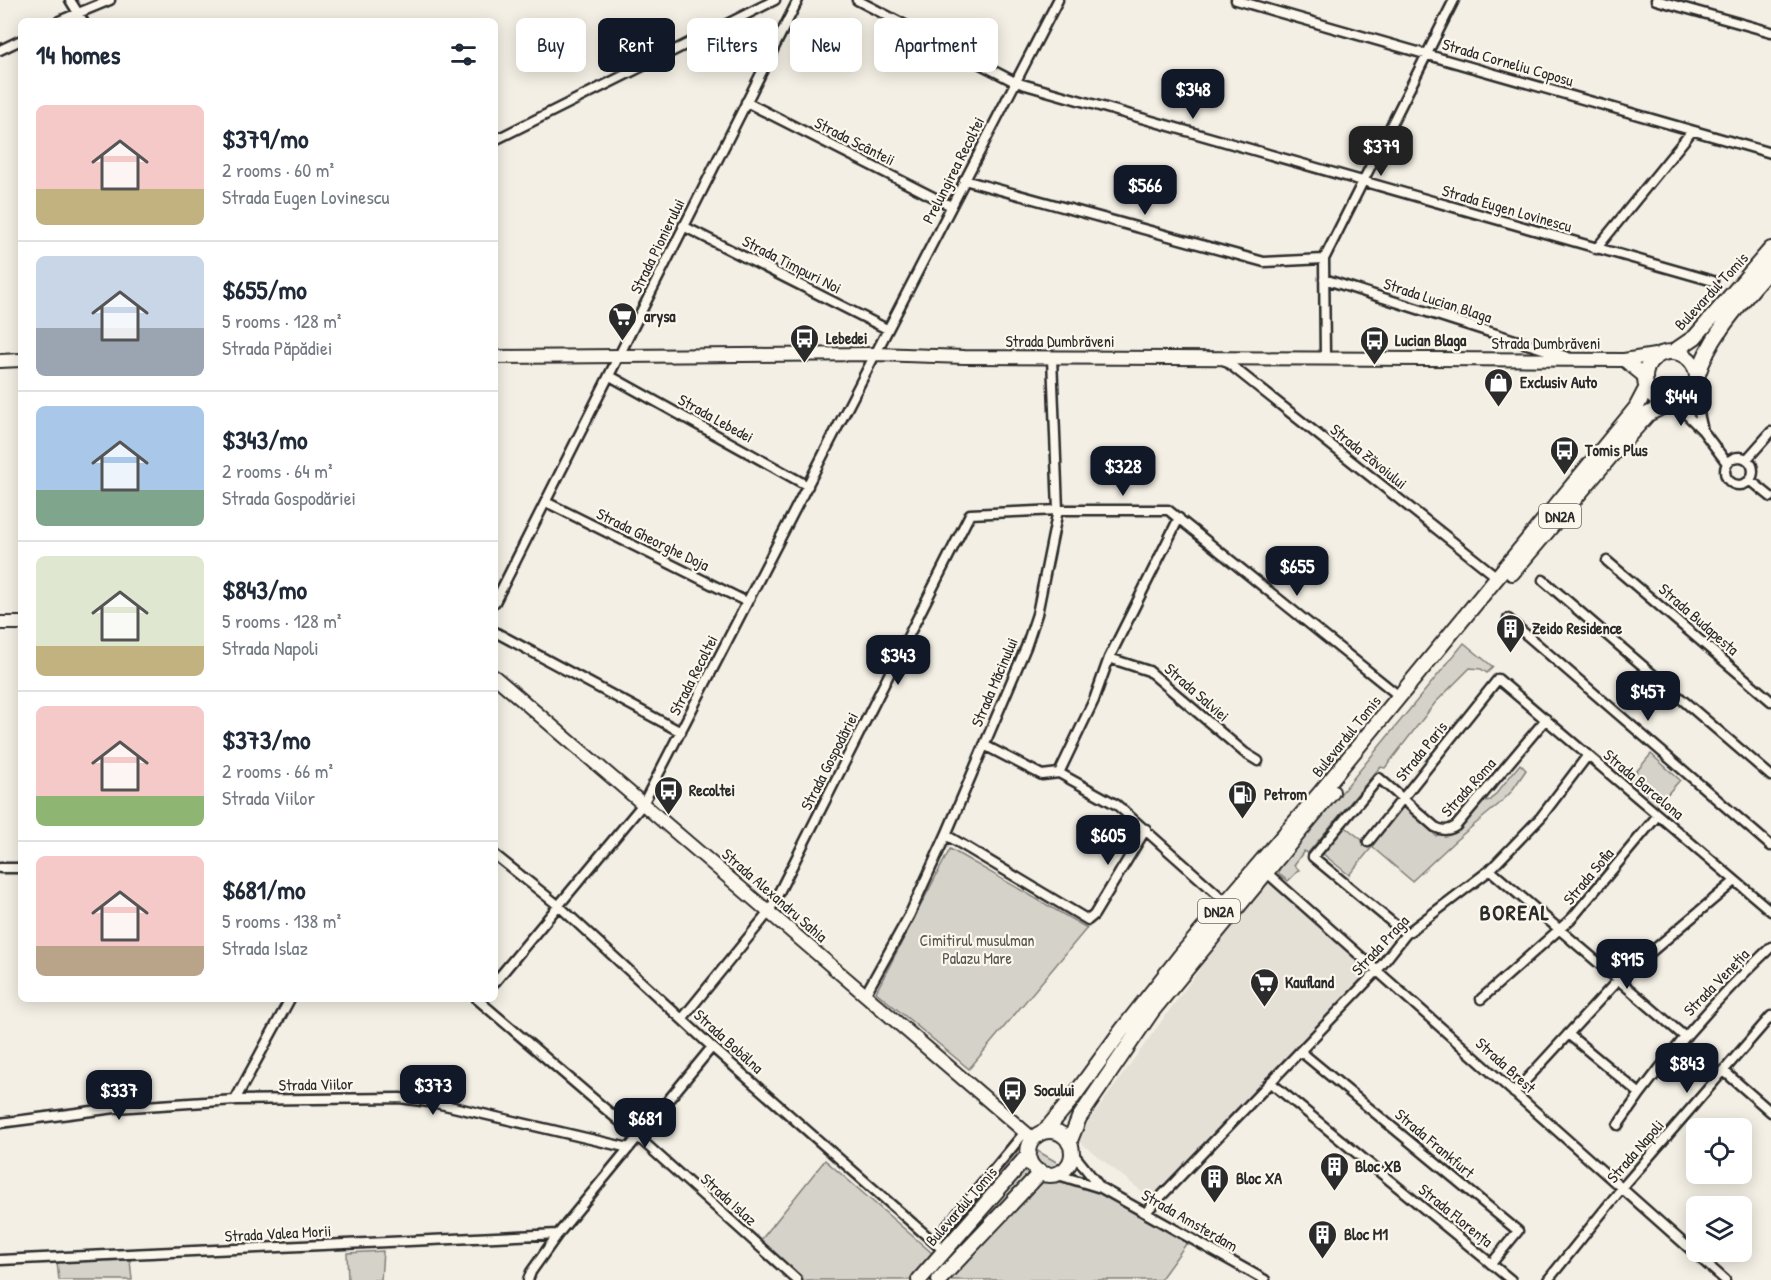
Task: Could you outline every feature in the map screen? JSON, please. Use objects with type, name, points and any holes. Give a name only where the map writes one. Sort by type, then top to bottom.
[{"type":"main road","name":"Bulevardul Tomis","points":[[1667,353],[1695,337],[1771,249]]},
{"type":"main road","name":"Bulevardul Tomis","points":[[1697,381],[1708,350],[1735,310],[1771,267]]},
{"type":"main road","points":[[1667,353],[1690,360],[1694,365],[1697,381]]},
{"type":"main road","name":"DN2A","points":[[1646,382],[1651,362],[1667,353]]},
{"type":"main road","name":"DN2A","points":[[1672,404],[1689,397],[1697,381]]},
{"type":"main road","name":"Bulevardul Tomis","points":[[1034,1134],[1071,1100],[1122,1030],[1226,902],[1320,792],[1636,408],[1646,382]]},
{"type":"main road","points":[[1646,382],[1658,400],[1672,404]]},
{"type":"main road","name":"Bulevardul Tomis","points":[[1071,1147],[1079,1118],[1152,1011],[1615,451],[1648,414],[1672,404]]},
{"type":"main road","points":[[1054,1131],[1063,1135],[1071,1147],[1070,1162],[1064,1170],[1048,1173],[1035,1168],[1029,1154],[1029,1146],[1034,1134],[1054,1131]]},
{"type":"main road","name":"Bulevardul Tomis","points":[[919,1280],[938,1246],[1029,1154]]},
{"type":"main road","name":"Bulevardul Tomis","points":[[939,1280],[1048,1173]]},
{"type":"street","points":[[70,0],[81,18]]},
{"type":"street","points":[[65,18],[110,0]]},
{"type":"street","points":[[498,138],[775,0]]},
{"type":"street","name":"Strada Pionierului","points":[[498,596],[798,0]]},
{"type":"street","name":"Strada Eugen Lovinescu","points":[[857,0],[1015,82],[1713,281]]},
{"type":"street","name":"Prelungirea Recoltei","points":[[876,354],[1058,0]]},
{"type":"street","name":"Strada Corneliu Coposu","points":[[1236,0],[1771,153]]},
{"type":"street","points":[[1325,357],[1324,260],[1454,0]]},
{"type":"street","points":[[1656,0],[1771,32]]},
{"type":"street","points":[[0,50],[18,41]]},
{"type":"street","name":"Strada Scânteii","points":[[746,102],[951,206]]},
{"type":"street","points":[[1596,249],[1692,131]]},
{"type":"street","points":[[964,180],[1264,262],[1324,260]]},
{"type":"street","name":"Strada Timpuri Noi","points":[[683,226],[887,329]]},
{"type":"street","name":"Strada Lucian Blaga","points":[[1324,279],[1578,360]]},
{"type":"street","name":"Strada Dumbrăveni","points":[[498,357],[876,354],[1052,358],[1325,357],[1624,360],[1667,353]]},
{"type":"street","name":"Strada Recoltei","points":[[498,978],[643,804],[876,354]]},
{"type":"street","name":"Strada Măcinului","points":[[865,994],[909,916],[946,835],[1026,647],[1037,614],[1058,510],[1052,358]]},
{"type":"street","name":"Strada Zăvoiului","points":[[1222,358],[1497,577]]},
{"type":"street","points":[[0,360],[18,360]]},
{"type":"street","name":"Strada Dumbrăveni","points":[[1624,360],[1646,382]]},
{"type":"street","name":"Strada Lebedei","points":[[610,376],[808,486]]},
{"type":"street","points":[[1697,381],[1699,413],[1703,431]]},
{"type":"street","points":[[1672,404],[1703,431],[1727,463],[1726,476],[1732,484],[1742,485],[1750,480],[1753,469],[1747,459],[1736,457],[1727,463]]},
{"type":"street","points":[[1747,459],[1771,432]]},
{"type":"street","points":[[1750,480],[1771,497]]},
{"type":"street","name":"Strada Gheorghe Doja","points":[[546,502],[747,602]]},
{"type":"street","points":[[1058,510],[1168,510],[1399,696]]},
{"type":"street","name":"Strada Gospodăriei","points":[[682,1019],[769,912],[970,514],[1058,510]]},
{"type":"street","points":[[1059,773],[1094,700],[1109,658],[1179,518]]},
{"type":"street","name":"Strada Budapesta","points":[[1607,561],[1771,701]]},
{"type":"street","points":[[1544,580],[1771,776]]},
{"type":"street","points":[[1508,619],[1771,846]]},
{"type":"street","points":[[0,623],[18,623]]},
{"type":"street","points":[[498,634],[681,732]]},
{"type":"street","name":"Strada Salviei","points":[[1109,658],[1149,671],[1245,753],[1258,761]]},
{"type":"street","name":"Strada Barcelona","points":[[1498,679],[1771,911]]},
{"type":"street","name":"Strada Paris","points":[[1368,842],[1498,679]]},
{"type":"street","name":"Strada Alexandru Sahia","points":[[498,680],[865,994],[1034,1134]]},
{"type":"street","name":"Strada Roma","points":[[1403,798],[1435,826],[1441,830],[1448,830],[1463,818],[1546,719]]},
{"type":"street","points":[[984,745],[1042,775],[1059,773],[1117,805],[1226,902]]},
{"type":"street","name":"Strada Praga","points":[[1146,1212],[1377,971],[1406,934],[1490,870],[1541,818],[1588,755]]},
{"type":"street","points":[[1403,798],[1379,778],[1313,857],[1406,934]]},
{"type":"street","name":"Strada Sofia","points":[[1481,999],[1572,918],[1658,815]]},
{"type":"street","points":[[946,835],[1088,920],[1094,915],[1146,829]]},
{"type":"street","name":"Strada Bobâlna","points":[[498,857],[559,906],[712,1047],[938,1246]]},
{"type":"street","points":[[0,868],[18,868]]},
{"type":"street","points":[[1490,870],[1685,1037]]},
{"type":"street","name":"Strada Brest","points":[[1266,872],[1725,1280]]},
{"type":"street","points":[[1514,1093],[1618,980],[1735,880]]},
{"type":"street","name":"Strada Veneția","points":[[1618,1125],[1639,1093],[1685,1037],[1771,947]]},
{"type":"street","points":[[235,1100],[288,1002]]},
{"type":"street","name":"Strada Islaz","points":[[481,1002],[638,1137],[797,1280]]},
{"type":"street","name":"Strada Napoli","points":[[1548,1280],[1622,1188],[1770,1018]]},
{"type":"street","points":[[1568,1034],[1639,1093]]},
{"type":"street","points":[[528,1280],[531,1272],[558,1234],[712,1047]]},
{"type":"street","name":"Strada Frankfurt","points":[[1300,1051],[1518,1231],[1491,1264]]},
{"type":"street","points":[[1724,1071],[1771,1112]]},
{"type":"street","name":"Strada Florența","points":[[1270,1082],[1511,1280]]},
{"type":"street","name":"Strada Viilor","points":[[0,1123],[115,1108],[235,1100],[400,1098],[436,1103],[629,1148]]},
{"type":"street","points":[[938,1246],[1034,1134]]},
{"type":"street","name":"Strada Amsterdam","points":[[1071,1147],[1101,1188]]},
{"type":"street","name":"Strada Amsterdam","points":[[1048,1173],[1101,1188],[1265,1280]]},
{"type":"street","name":"Strada Valea Morii","points":[[0,1260],[558,1234]]},
{"type":"shaded area","points":[[1267,876],[1377,976],[1159,1205],[1076,1139]]},
{"type":"green space","points":[[1464,643],[1493,667],[1487,673],[1481,669],[1470,668],[1435,703],[1385,768],[1380,767],[1308,853],[1304,851],[1294,865],[1299,870],[1288,881],[1279,874],[1279,869]]},
{"type":"green space","points":[[1651,754],[1680,780],[1656,807],[1627,783]]},
{"type":"green space","points":[[1520,764],[1526,770],[1511,792],[1412,881],[1372,847],[1349,875],[1323,854],[1323,848],[1343,825],[1370,846],[1404,804],[1436,836],[1454,830],[1480,804],[1491,800]]},
{"type":"green space","name":"Cimitirul musulman Palazu Mare","points":[[950,849],[1087,928],[969,1069],[876,992]]},
{"type":"green space","points":[[1024,1143],[1189,1240],[1160,1280],[804,1280],[761,1240],[825,1160],[932,1253]]},
{"type":"green space","points":[[383,1251],[381,1280],[348,1280],[347,1253]]},
{"type":"green space","points":[[130,1260],[132,1280],[59,1280],[57,1262]]},
{"type":"place","name":"arysa","points":[[623,342]]},
{"type":"place","name":"Lebedei","points":[[805,364]]},
{"type":"place","name":"Lucian Blaga","points":[[1374,366]]},
{"type":"place","name":"Exclusiv Auto","points":[[1499,408]]},
{"type":"place","name":"Tomis Plus","points":[[1564,476]]},
{"type":"place","name":"Zeido Residence","points":[[1511,654]]},
{"type":"place","name":"Recoltei","points":[[668,816]]},
{"type":"place","name":"Petrom","points":[[1243,820]]},
{"type":"place","name":"Kaufland","points":[[1264,1008]]},
{"type":"place","name":"Socului","points":[[1013,1116]]},
{"type":"place","name":"Bloc XB","points":[[1334,1192]]},
{"type":"place","name":"Bloc XA","points":[[1215,1204]]},
{"type":"place","name":"Bloc M1","points":[[1323,1260]]},
{"type":"district","name":"BOREAL","points":[[1515,912]]}]
